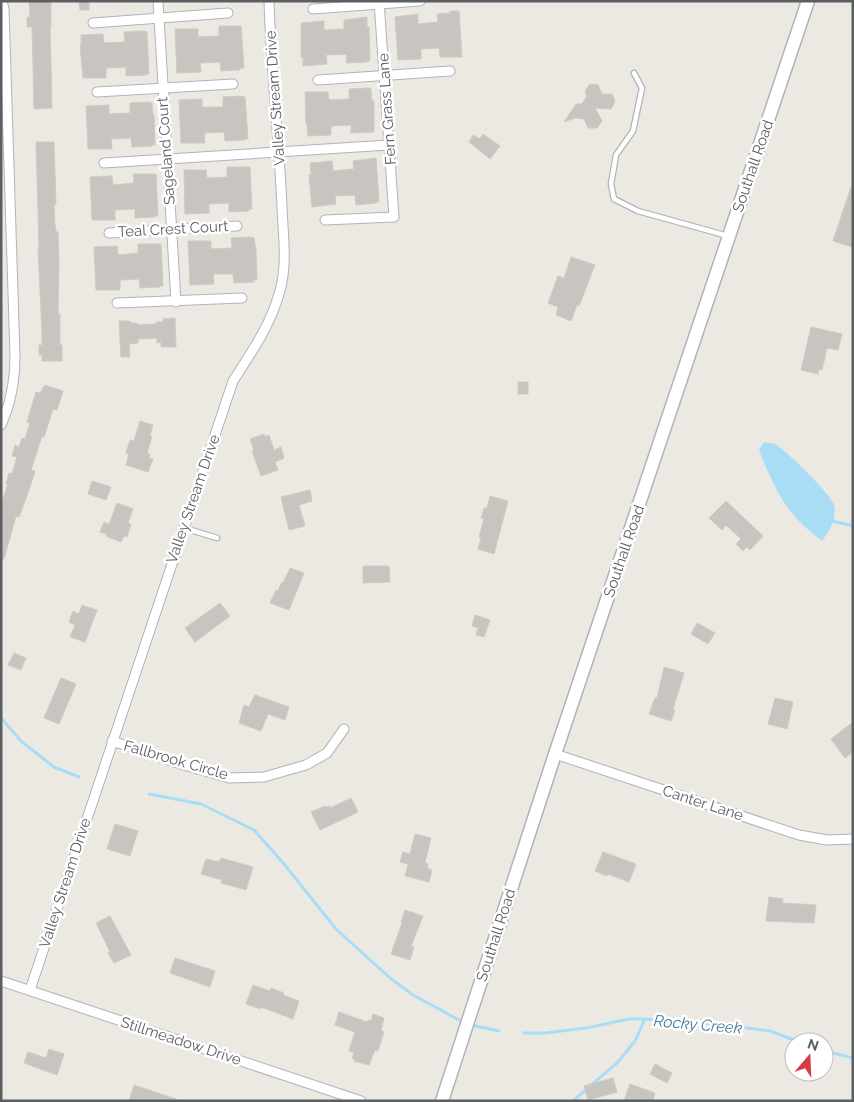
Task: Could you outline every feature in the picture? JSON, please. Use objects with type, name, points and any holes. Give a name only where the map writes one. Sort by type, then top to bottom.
[{"type":"street","points":[[1,425],[12,395],[15,376],[4,8],[2,1]]},
{"type":"street","name":"Sageland Court","points":[[158,1],[176,302]]},
{"type":"street","name":"Valley Stream Drive","points":[[30,990],[233,381],[258,343],[280,292],[284,265],[269,1]]},
{"type":"street","points":[[313,9],[420,1]]},
{"type":"street","name":"Southall Road","points":[[442,1101],[555,754],[808,1]]},
{"type":"street","name":"Fern Grass Lane","points":[[325,220],[394,217],[380,3]]},
{"type":"street","points":[[93,23],[228,13]]},
{"type":"street","points":[[318,80],[450,71]]},
{"type":"street","points":[[97,92],[233,84]]},
{"type":"street","points":[[104,163],[389,145]]},
{"type":"street","name":"Teal Crest Court","points":[[109,232],[237,226]]},
{"type":"street","points":[[117,303],[242,298]]},
{"type":"street","name":"Fallbrook Circle","points":[[112,741],[229,778],[264,777],[306,765],[327,753],[344,730]]},
{"type":"street","name":"Canter Lane","points":[[555,754],[799,835],[827,840],[853,839]]},
{"type":"street","name":"Stillmeadow Drive","points":[[1,981],[361,1101]]},
{"type":"lane","points":[[634,73],[642,88],[633,131],[616,155],[611,184],[614,199],[638,211],[729,236]]},
{"type":"lane","points":[[183,528],[216,538]]},
{"type":"water","points":[[764,442],[775,444],[788,454],[808,473],[834,505],[834,520],[822,541],[798,520],[780,496],[759,450]]},
{"type":"building","points":[[29,1],[51,1],[52,108],[34,109],[32,27],[27,27],[27,17],[30,17]]},
{"type":"building","points":[[79,1],[89,1],[89,10],[80,10]]},
{"type":"building","points":[[450,11],[459,11],[462,57],[440,57],[439,48],[421,49],[421,59],[398,60],[395,17],[418,14],[418,24],[438,22],[437,14],[450,13]]},
{"type":"building","points":[[367,17],[370,61],[347,63],[346,54],[326,55],[327,64],[303,66],[303,57],[301,57],[301,23],[324,21],[324,30],[344,29],[344,20]]},
{"type":"building","points":[[219,26],[241,26],[244,68],[221,71],[220,62],[200,63],[201,72],[177,73],[175,29],[198,29],[198,37],[219,36]]},
{"type":"building","points":[[124,32],[147,32],[149,74],[126,76],[126,67],[106,68],[106,78],[83,78],[81,35],[103,34],[104,43],[125,42]]},
{"type":"building","points":[[590,84],[598,85],[602,94],[612,94],[615,102],[611,109],[595,108],[602,121],[597,128],[588,128],[584,119],[575,118],[564,122],[576,104],[582,104],[587,96],[585,91]]},
{"type":"building","points":[[349,89],[371,89],[372,101],[374,101],[374,132],[351,133],[351,125],[331,126],[331,135],[308,136],[305,92],[328,92],[329,100],[349,99]]},
{"type":"building","points":[[223,97],[245,97],[248,139],[225,141],[224,132],[204,133],[205,143],[181,143],[179,100],[202,99],[202,107],[223,107]]},
{"type":"building","points":[[130,103],[152,103],[154,115],[155,145],[132,147],[131,138],[111,139],[112,149],[88,149],[86,106],[109,105],[109,114],[130,113]]},
{"type":"building","points":[[483,134],[500,146],[490,159],[469,142],[473,135],[480,139]]},
{"type":"building","points":[[36,142],[54,142],[56,204],[54,205],[56,232],[58,232],[58,314],[60,314],[62,361],[42,361],[42,355],[39,355],[39,345],[42,345],[42,334]]},
{"type":"building","points":[[376,158],[379,202],[356,205],[355,195],[335,196],[336,204],[312,207],[309,175],[311,175],[310,163],[332,161],[333,171],[354,169],[353,161]]},
{"type":"building","points":[[227,167],[250,167],[252,209],[249,209],[249,211],[229,212],[229,203],[209,204],[209,213],[185,214],[184,170],[206,170],[207,178],[227,177]]},
{"type":"building","points":[[133,174],[156,174],[158,216],[135,218],[135,209],[115,210],[115,220],[92,220],[90,177],[112,176],[113,185],[134,183]]},
{"type":"building","points":[[851,187],[853,187],[853,247],[833,241]]},
{"type":"building","points":[[231,238],[254,238],[256,250],[257,280],[253,280],[254,282],[234,283],[233,274],[213,274],[214,284],[190,285],[188,241],[211,241],[211,249],[232,248]]},
{"type":"building","points":[[138,244],[161,244],[163,286],[140,288],[139,279],[120,280],[120,290],[96,290],[94,247],[117,246],[118,255],[138,253]]},
{"type":"building","points":[[571,257],[595,265],[571,321],[556,315],[558,307],[548,303],[558,276],[564,278]]},
{"type":"building","points":[[175,318],[176,347],[161,347],[161,342],[157,343],[157,338],[138,339],[138,343],[129,344],[130,357],[121,357],[119,321],[130,321],[138,325],[156,324],[156,322],[163,322],[163,319]]},
{"type":"building","points":[[811,327],[842,334],[838,350],[827,348],[822,370],[819,369],[818,374],[801,370]]},
{"type":"building","points":[[518,382],[528,382],[528,394],[518,394]]},
{"type":"building","points":[[45,385],[63,391],[57,410],[53,409],[44,437],[42,436],[31,470],[35,471],[29,490],[19,517],[16,516],[4,559],[1,559],[1,504],[8,484],[6,484],[9,473],[12,474],[17,457],[12,456],[15,445],[19,447],[22,438],[25,439],[30,423],[27,422],[36,392],[40,393]]},
{"type":"building","points":[[140,421],[153,425],[150,436],[152,437],[147,453],[150,454],[149,458],[153,459],[148,472],[126,465],[129,454],[126,453],[130,440],[134,441]]},
{"type":"building","points":[[264,434],[265,437],[269,435],[274,450],[281,447],[284,458],[275,462],[278,470],[261,476],[252,451],[254,450],[250,439]]},
{"type":"building","points":[[92,481],[111,487],[106,500],[88,494]]},
{"type":"building","points":[[310,490],[312,501],[299,505],[305,526],[289,530],[281,497]]},
{"type":"building","points":[[490,496],[508,501],[494,554],[478,549],[484,519],[481,518],[484,508],[487,508]]},
{"type":"building","points":[[726,501],[763,536],[750,550],[747,547],[743,551],[736,544],[741,539],[726,525],[722,530],[709,518]]},
{"type":"building","points":[[117,503],[133,509],[128,523],[131,524],[127,537],[124,536],[121,542],[100,532],[104,522],[109,524]]},
{"type":"building","points":[[363,566],[389,566],[390,582],[363,583]]},
{"type":"building","points":[[290,568],[304,573],[289,610],[270,603]]},
{"type":"building","points":[[220,603],[230,616],[195,642],[185,628]]},
{"type":"building","points":[[82,605],[97,610],[85,642],[70,637],[75,625],[69,622],[73,611],[79,614]]},
{"type":"building","points":[[475,615],[490,620],[484,637],[476,635],[478,628],[472,626]]},
{"type":"building","points":[[697,623],[715,633],[708,644],[691,634]]},
{"type":"building","points":[[14,653],[26,658],[21,670],[8,665]]},
{"type":"building","points":[[664,667],[684,673],[671,721],[649,714],[655,698],[657,698]]},
{"type":"building","points":[[61,678],[76,684],[59,724],[44,718]]},
{"type":"building","points":[[255,695],[289,707],[285,720],[268,714],[261,731],[239,723],[244,705],[249,707]]},
{"type":"building","points":[[775,698],[793,702],[787,729],[768,724]]},
{"type":"building","points":[[853,722],[853,752],[845,758],[831,739]]},
{"type":"building","points":[[351,798],[358,812],[320,830],[311,812],[325,806],[330,808]]},
{"type":"building","points":[[115,824],[138,831],[130,856],[107,849]]},
{"type":"building","points":[[415,834],[431,838],[425,863],[428,864],[427,868],[432,870],[429,882],[405,876],[408,864],[400,862],[403,852],[410,854]]},
{"type":"building","points":[[603,852],[636,864],[629,882],[595,871]]},
{"type":"building","points":[[221,858],[253,867],[246,890],[221,883],[222,880],[201,874],[206,859],[219,862]]},
{"type":"building","points":[[769,897],[783,899],[782,903],[816,905],[814,923],[766,921]]},
{"type":"building","points":[[405,910],[423,916],[411,946],[414,947],[410,960],[391,954]]},
{"type":"building","points":[[110,916],[131,955],[114,963],[96,923]]},
{"type":"building","points":[[175,958],[215,971],[210,987],[170,973]]},
{"type":"building","points":[[253,985],[270,991],[271,988],[299,1001],[293,1019],[261,1007],[260,1009],[246,1004]]},
{"type":"building","points":[[339,1012],[367,1022],[368,1020],[371,1021],[373,1014],[384,1018],[381,1030],[384,1032],[378,1051],[375,1050],[369,1065],[354,1061],[355,1059],[352,1058],[354,1053],[349,1051],[355,1032],[335,1025]]},
{"type":"building","points":[[49,1049],[64,1054],[57,1075],[24,1063],[28,1052],[46,1058]]},
{"type":"building","points":[[655,1064],[672,1073],[667,1083],[650,1074]]},
{"type":"building","points":[[613,1078],[617,1092],[588,1100],[584,1086]]},
{"type":"building","points":[[630,1084],[655,1093],[653,1101],[624,1101]]},
{"type":"building","points":[[134,1085],[176,1099],[176,1101],[129,1101]]},
{"type":"waterway","points":[[831,519],[853,526]]},
{"type":"waterway","points":[[1,718],[22,742],[54,767],[79,777]]},
{"type":"waterway","points":[[149,794],[201,804],[254,830],[336,929],[390,978],[413,995],[461,1021]]},
{"type":"waterway","name":"Rocky Creek","points":[[524,1033],[545,1033],[586,1028],[629,1019],[645,1019],[733,1026],[770,1031],[784,1036]]},
{"type":"waterway","name":"Rocky Creek","points":[[573,1101],[618,1062],[635,1041],[645,1019]]},
{"type":"waterway","points":[[471,1025],[499,1031]]},
{"type":"waterway","name":"Rocky Creek","points":[[834,1053],[853,1058]]}]
